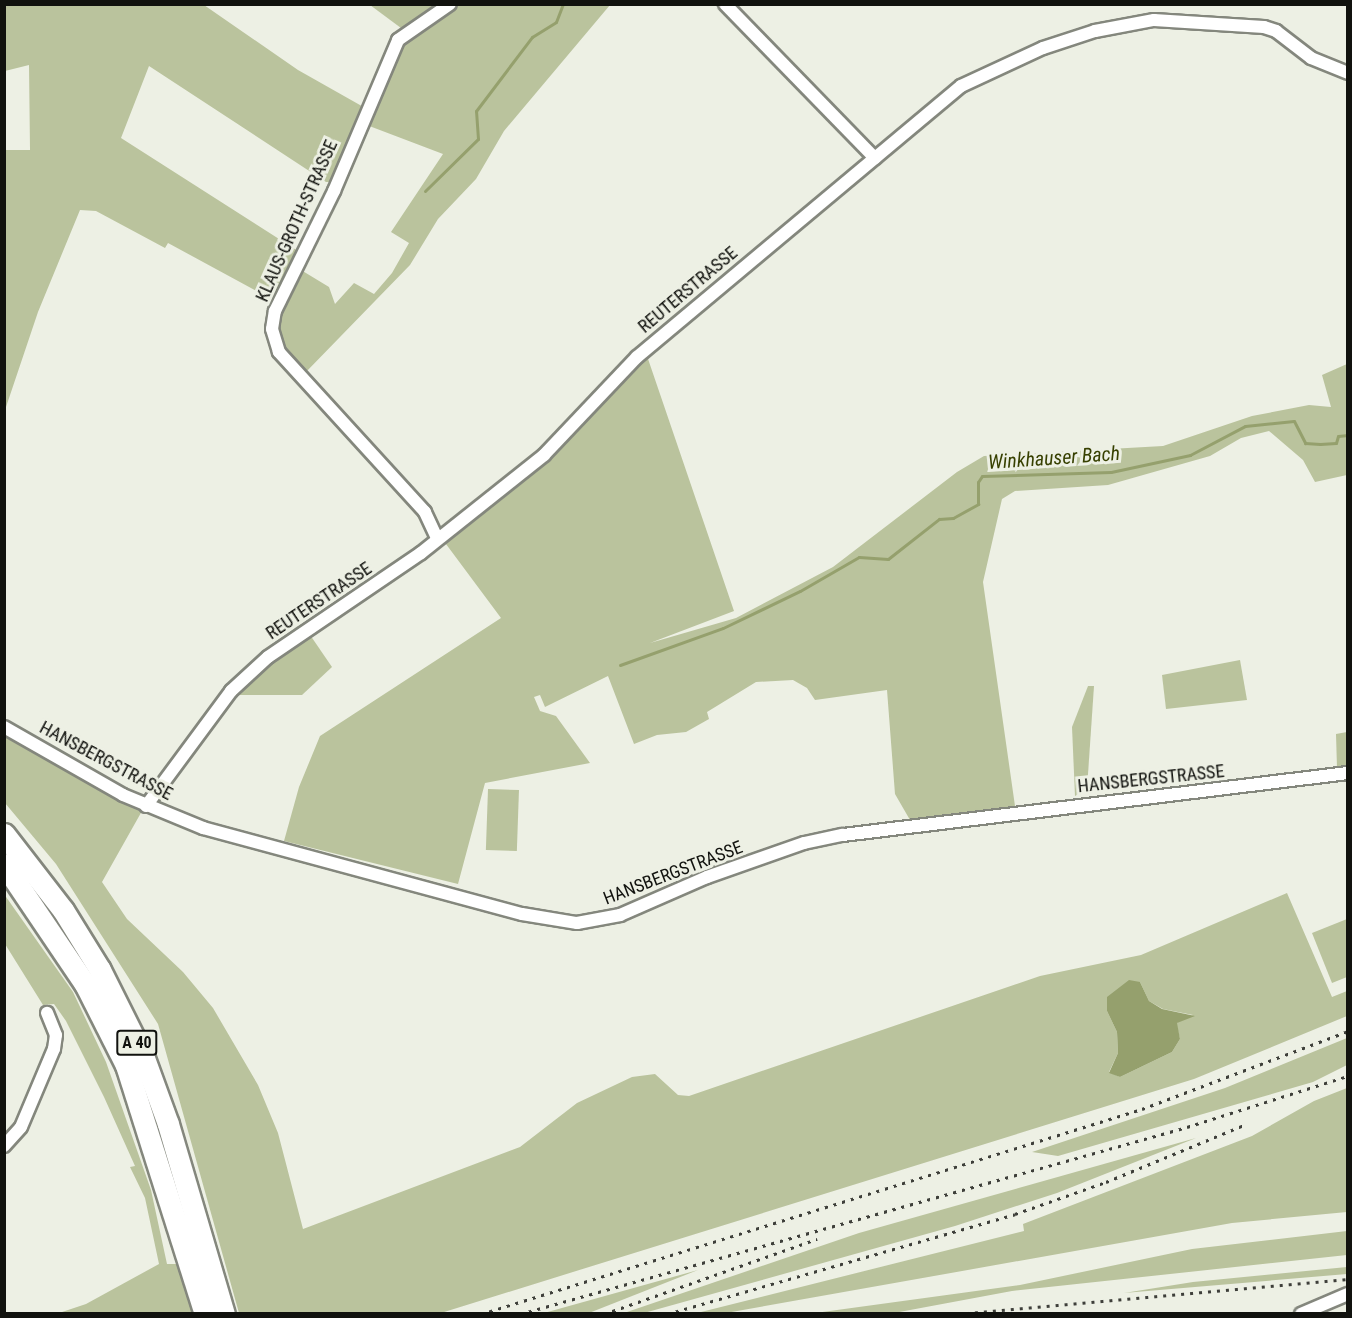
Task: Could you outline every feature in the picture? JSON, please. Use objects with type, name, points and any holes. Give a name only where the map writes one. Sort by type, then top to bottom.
[{"type":"highway","name":"A 40","points":[[4,834],[69,920],[100,970],[144,1058],[205,1281],[205,1314]]},
{"type":"highway","name":"A 40","points":[[4,864],[85,984],[126,1065],[205,1281],[224,1314]]},
{"type":"street","name":"KLAUS-GROTH-STRASSE","points":[[437,538],[425,512],[279,352],[272,329],[275,311],[334,191],[398,40],[450,4]]},
{"type":"street","points":[[725,4],[875,158]]},
{"type":"street","name":"REUTERSTRASSE","points":[[146,806],[231,691],[284,645],[372,588],[544,455],[637,357],[875,158],[931,108],[983,73],[1043,48],[1134,23],[1174,20],[1264,27],[1276,31],[1311,58],[1347,73]]},
{"type":"street","name":"HANSBERGSTRASSE","points":[[4,727],[146,806],[226,835],[522,914],[577,923],[620,915],[707,877],[804,843],[843,835],[1347,773]]},
{"type":"street","points":[[4,1146],[21,1127],[54,1049],[56,1035],[47,1013]]},
{"type":"street","points":[[1308,1312],[1347,1294]]},
{"type":"shaded area","points":[[5,5],[204,5],[298,70],[367,109],[333,182],[326,182],[149,66],[121,138],[301,253],[275,301],[168,243],[165,248],[96,211],[80,210],[38,312],[5,410],[5,150],[30,150],[29,65],[5,71]]},
{"type":"shaded area","points":[[370,5],[445,5],[401,28]]},
{"type":"shaded area","points":[[453,5],[610,5],[504,131],[476,179],[438,219],[410,265],[305,373],[279,345],[276,321],[301,270],[329,287],[335,304],[354,283],[374,294],[392,273],[409,243],[391,232],[443,154],[364,124],[399,44]]},
{"type":"shaded area","points":[[646,353],[734,611],[650,643],[736,618],[833,567],[957,472],[984,456],[1163,446],[1252,416],[1309,405],[1331,407],[1322,375],[1347,364],[1347,475],[1315,482],[1303,460],[1269,431],[1241,438],[1210,456],[1108,485],[1015,491],[1002,499],[983,582],[1015,806],[910,820],[895,794],[887,690],[815,700],[807,688],[793,680],[756,682],[707,712],[709,719],[686,732],[657,735],[634,744],[608,676],[545,707],[540,695],[534,697],[540,711],[556,716],[590,763],[485,783],[458,884],[284,841],[299,787],[320,736],[501,618],[443,540],[546,458]]},
{"type":"shaded area","points":[[308,632],[332,667],[302,695],[232,695]]},
{"type":"shaded area","points":[[1240,660],[1247,700],[1166,709],[1162,675]]},
{"type":"shaded area","points":[[1088,686],[1094,686],[1087,789],[1075,796],[1072,727]]},
{"type":"shaded area","points":[[4,732],[142,811],[102,882],[127,919],[183,972],[213,1008],[258,1085],[278,1133],[303,1229],[520,1147],[577,1103],[632,1077],[655,1074],[678,1095],[689,1096],[1040,976],[1141,955],[1287,893],[1332,997],[1347,991],[1347,1016],[1194,1079],[441,1313],[239,1313],[158,1024],[56,864],[5,803]],"holes":[[[1140,982],[1149,1001],[1163,1009],[1193,1015],[1176,1023],[1180,1039],[1172,1052],[1120,1077],[1109,1072],[1118,1053],[1117,1032],[1107,1011]]]},
{"type":"shaded area","points":[[1347,732],[1347,767],[1337,768],[1336,734]]},
{"type":"shaded area","points":[[488,789],[519,790],[517,851],[486,850]]},
{"type":"shaded area","points":[[4,894],[73,992],[106,1062],[151,1190],[167,1264],[179,1264],[192,1313],[59,1313],[86,1304],[159,1264],[145,1198],[130,1167],[135,1166],[104,1097],[66,1021],[54,1004],[43,1005],[5,944]]},
{"type":"shaded area","points":[[1347,919],[1347,977],[1332,983],[1312,933]]},
{"type":"shaded area","points":[[1129,980],[1140,982],[1149,1001],[1162,1009],[1195,1016],[1177,1023],[1180,1039],[1172,1052],[1120,1077],[1109,1073],[1118,1053],[1117,1032],[1107,1011],[1107,997]]},
{"type":"shaded area","points":[[1347,1038],[1347,1065],[1313,1082],[1058,1156],[1032,1152],[1225,1088]]},
{"type":"shaded area","points":[[1347,1088],[1347,1212],[1232,1223],[726,1313],[697,1313],[1024,1231],[1023,1224],[1252,1136],[1314,1101]]},
{"type":"shaded area","points":[[1196,1138],[1057,1193],[955,1226],[644,1313],[624,1313],[859,1233]]},
{"type":"shaded area","points":[[1347,1231],[1347,1255],[1012,1291],[894,1313],[815,1313],[1020,1285],[1192,1249]]},
{"type":"shaded area","points":[[1347,1267],[1347,1274],[1124,1293],[1193,1282]]},
{"type":"shaded area","points":[[698,1270],[589,1313],[544,1313]]},
{"type":"waterway","points":[[425,191],[478,139],[476,111],[532,37],[556,22],[563,4]]},
{"type":"waterway","name":"Winkhauser Bach","points":[[620,665],[723,628],[800,591],[859,557],[888,559],[939,519],[953,518],[978,504],[978,482],[982,476],[1111,472],[1190,455],[1245,426],[1294,421],[1305,443],[1336,443],[1338,436],[1348,435]]},
{"type":"railway","points":[[481,1314],[1142,1109],[1348,1031]]},
{"type":"railway","points":[[520,1314],[1187,1127],[1348,1076]]},
{"type":"railway","points":[[667,1314],[1015,1214],[1106,1182],[1244,1125]]},
{"type":"railway","points":[[604,1314],[817,1239]]},
{"type":"railway","points":[[957,1314],[1348,1279]]}]
